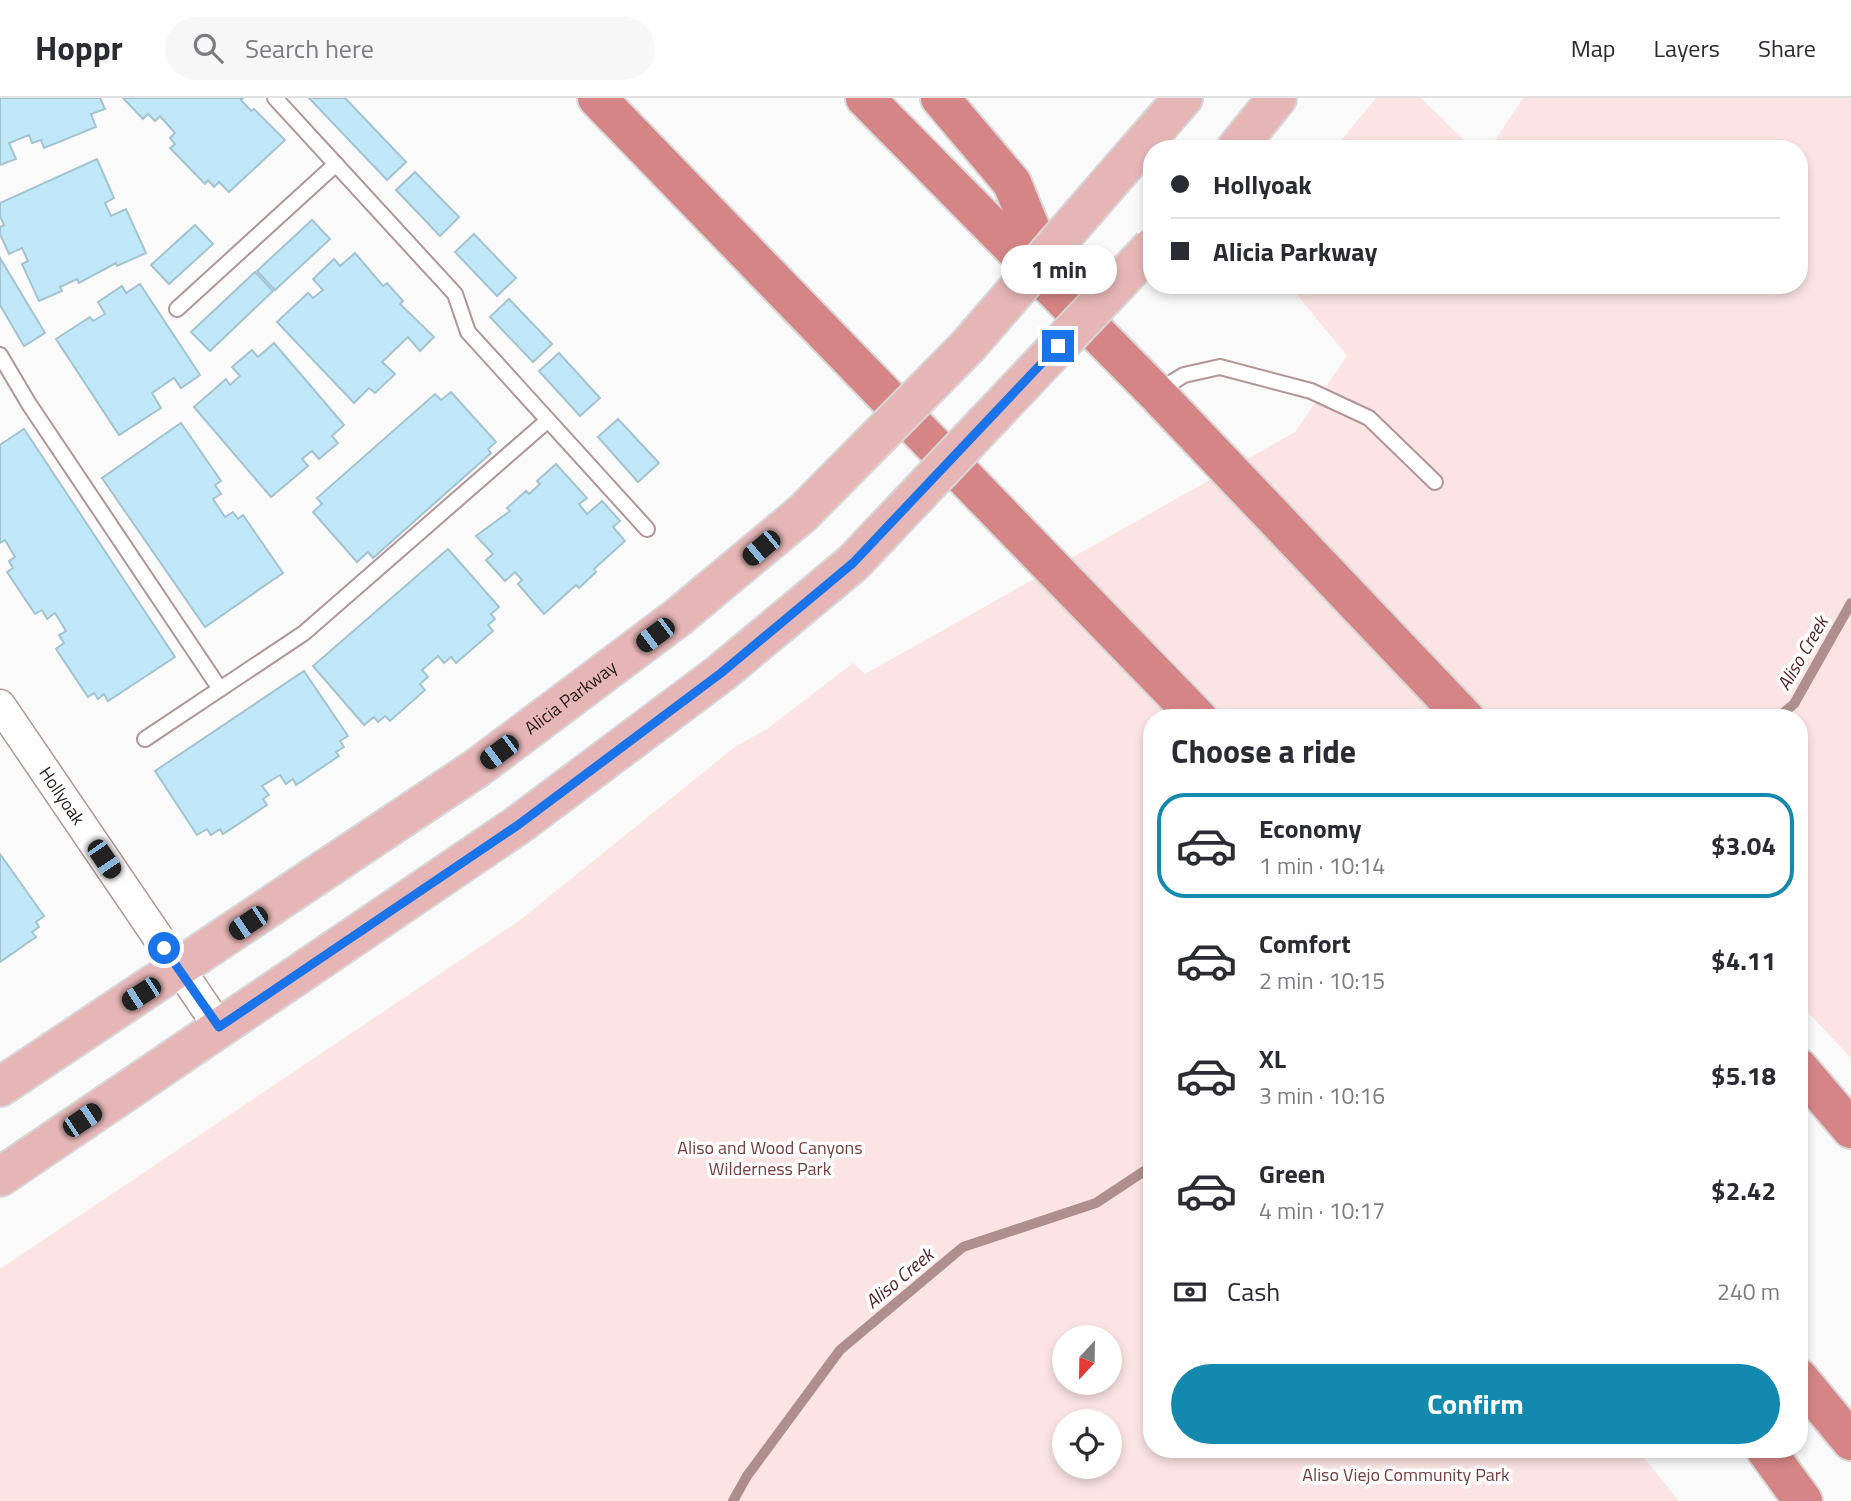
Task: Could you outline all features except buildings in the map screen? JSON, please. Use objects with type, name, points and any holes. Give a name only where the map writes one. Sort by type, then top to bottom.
[{"type":"highway","points":[[578,98],[745,248]]},
{"type":"highway","points":[[597,98],[1188,707]]},
{"type":"highway","points":[[865,98],[1155,392],[1456,709]]},
{"type":"highway","points":[[940,98],[1012,183],[1055,289]]},
{"type":"highway","points":[[1808,1076],[1851,1120]]},
{"type":"highway","points":[[1808,1078],[1851,1129]]},
{"type":"highway","points":[[1808,1389],[1851,1441]]},
{"type":"highway","points":[[1772,1458],[1803,1501]]},
{"type":"main road","name":"Alicia Parkway","points":[[1146,140],[1183,98]]},
{"type":"main road","points":[[1243,140],[1277,98]]},
{"type":"main road","name":"Alicia Parkway","points":[[0,1087],[179,970],[477,768],[677,618],[803,513],[968,346],[1143,144]]},
{"type":"main road","points":[[0,1177],[518,825],[721,673],[853,563],[1143,257]]},
{"type":"street","name":"Hollyoak","points":[[0,705],[219,1027]]},
{"type":"lane","points":[[275,98],[455,294],[468,332],[647,529]]},
{"type":"lane","points":[[177,309],[336,164]]},
{"type":"lane","points":[[0,355],[29,404],[220,689]]},
{"type":"lane","points":[[1155,392],[1184,375],[1220,367],[1311,391],[1369,418],[1435,482]]},
{"type":"lane","points":[[145,739],[304,633],[547,421]]},
{"type":"green space","points":[[1376,98],[1421,98],[1464,140],[1341,140]]},
{"type":"green space","name":"Aliso and Wood Canyons Wilderness Park","points":[[1523,98],[1851,98],[1851,1058],[1808,1013],[1808,709],[1143,709],[1143,1458],[1644,1458],[1679,1501],[0,1501],[0,1269],[520,920],[736,746],[767,729],[853,663],[865,674],[1295,432],[1347,356],[1296,294],[1808,294],[1808,140],[1495,140]]},
{"type":"waterway","name":"Aliso Creek","points":[[1788,709],[1794,704],[1851,603]]},
{"type":"waterway","name":"Aliso Creek","points":[[733,1501],[747,1476],[840,1350],[963,1247],[1096,1203],[1143,1172]]},
{"type":"route","points":[[164,948],[219,1027],[518,825],[721,673],[853,563],[1058,346]]},
{"type":"park label","name":"Aliso Viejo Community Park","points":[[1406,1475]]}]
